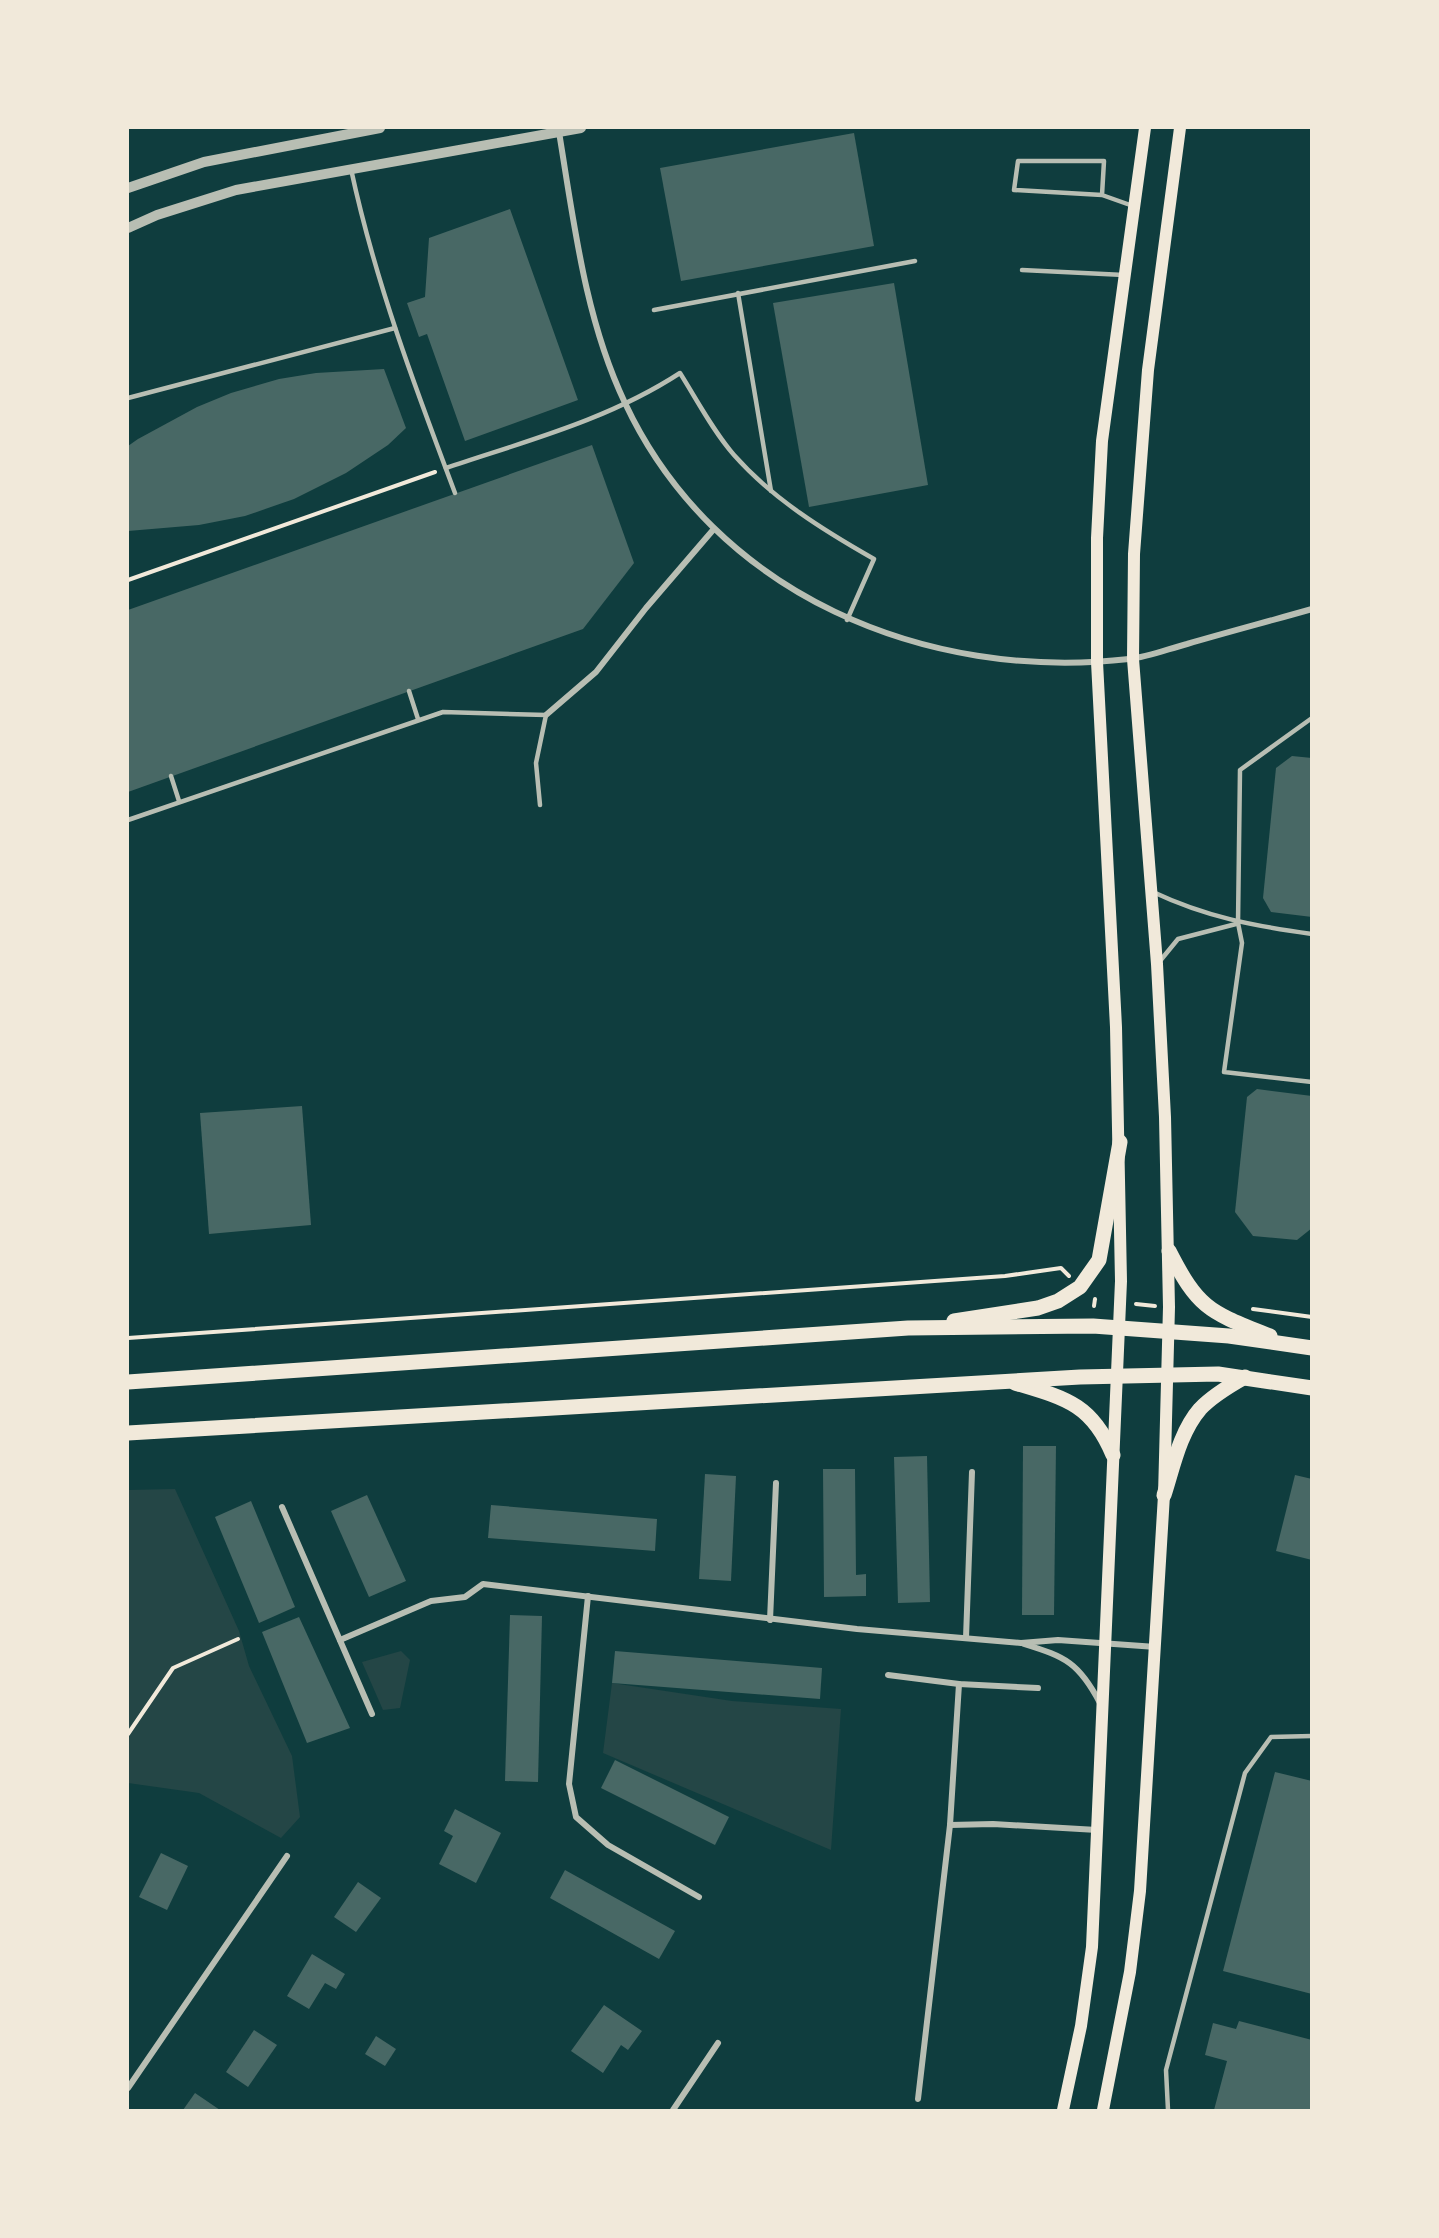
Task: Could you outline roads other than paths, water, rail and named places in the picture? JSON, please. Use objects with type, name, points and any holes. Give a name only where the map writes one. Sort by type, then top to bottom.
[{"type":"main road","points":[[1064,2110],[1088,1986],[1121,1303],[1120,1142],[1097,662],[1097,538],[1102,441],[1144,128]]},
{"type":"main road","points":[[1103,2110],[1123,2014],[1136,1934],[1145,1841],[1164,1495],[1169,1251],[1157,964],[1133,658],[1134,554],[1148,370],[1180,128]]},
{"type":"main road","points":[[908,1328],[1038,1308],[1080,1287],[1099,1260],[1120,1142]]},
{"type":"main road","points":[[1169,1251],[1186,1282],[1209,1309],[1289,1344]]},
{"type":"main road","points":[[128,1382],[908,1328],[1120,1328],[1311,1348]]},
{"type":"main road","points":[[128,1433],[1004,1380],[1168,1374],[1245,1377],[1311,1388]]},
{"type":"main road","points":[[1164,1495],[1185,1435],[1199,1410],[1218,1394],[1245,1377]]},
{"type":"main road","points":[[1004,1380],[1056,1395],[1080,1407],[1101,1430],[1113,1455]]},
{"type":"street","points":[[128,188],[204,162],[380,128]]},
{"type":"street","points":[[128,228],[157,215],[236,190],[559,129],[581,128]]},
{"type":"street","points":[[559,129],[588,294],[605,354],[626,405],[667,474],[713,530],[796,591],[848,620],[942,651],[1012,659],[1097,662],[1133,658],[1311,609]]},
{"type":"street","points":[[546,715],[596,672],[646,608],[713,530]]},
{"type":"street","points":[[966,1638],[972,1472]]},
{"type":"street","points":[[770,1620],[776,1483]]},
{"type":"street","points":[[282,1507],[372,1714]]},
{"type":"street","points":[[340,1640],[431,1601],[465,1597],[483,1584],[770,1620],[1021,1643],[1058,1640],[1156,1647]]},
{"type":"street","points":[[588,1596],[569,1784],[576,1817],[608,1845],[699,1898]]},
{"type":"street","points":[[1021,1643],[1069,1661],[1086,1677],[1102,1708]]},
{"type":"street","points":[[888,1675],[959,1684],[1038,1688]]},
{"type":"street","points":[[918,2099],[950,1826],[959,1684]]},
{"type":"street","points":[[950,1826],[993,1824],[1097,1830]]},
{"type":"street","points":[[128,2088],[287,1856]]},
{"type":"street","points":[[673,2110],[718,2043]]},
{"type":"lane","points":[[1102,195],[1104,161],[1018,161],[1014,190],[1102,195],[1133,206]]},
{"type":"lane","points":[[351,169],[366,240],[395,328],[455,493]]},
{"type":"lane","points":[[654,310],[915,261]]},
{"type":"lane","points":[[1022,270],[1124,275]]},
{"type":"lane","points":[[738,293],[771,491]]},
{"type":"lane","points":[[128,398],[395,328]]},
{"type":"lane","points":[[446,468],[599,417],[626,405],[680,373],[732,453],[771,491],[825,531],[874,559],[848,620]]},
{"type":"lane","points":[[410,691],[418,719]]},
{"type":"lane","points":[[128,819],[442,712],[546,715],[536,763],[540,805]]},
{"type":"lane","points":[[1311,718],[1240,770],[1238,924],[1242,943],[1224,1072],[1311,1082]]},
{"type":"lane","points":[[171,776],[179,801]]},
{"type":"lane","points":[[1151,891],[1180,906],[1238,924],[1311,933]]},
{"type":"lane","points":[[1157,964],[1178,939],[1238,924]]},
{"type":"lane","points":[[1168,2110],[1166,2070],[1245,1773],[1271,1737],[1311,1736]]}]
